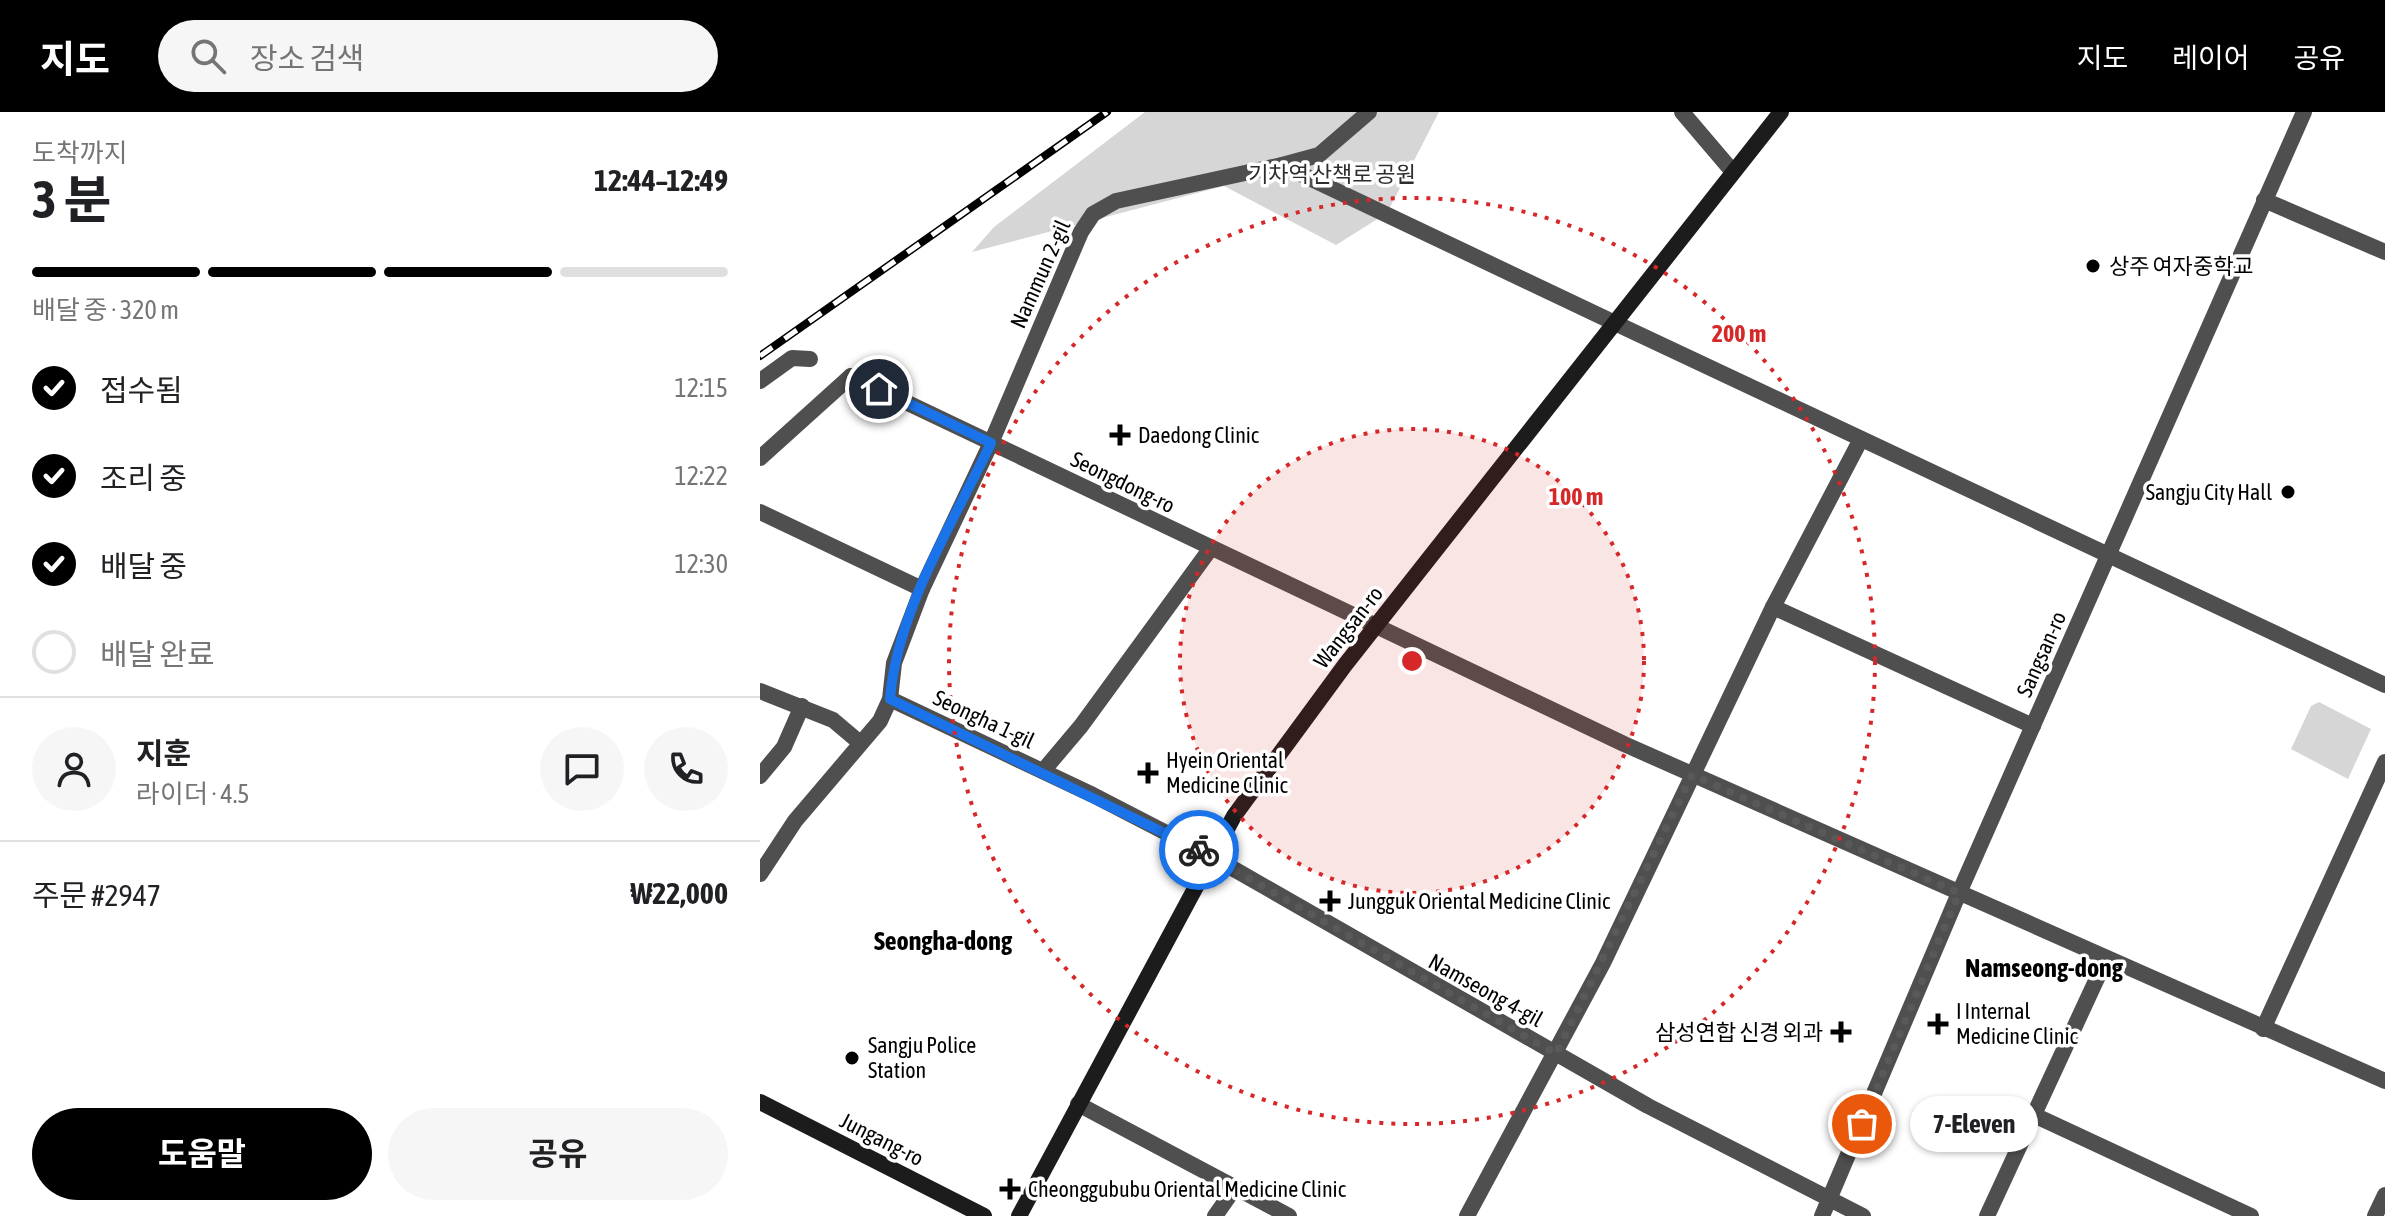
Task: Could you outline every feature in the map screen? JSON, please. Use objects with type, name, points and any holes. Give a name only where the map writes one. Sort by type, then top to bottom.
[{"type":"main road","name":"Wangsan-ro","points":[[1019,1216],[1234,816],[1376,626],[1781,112]]},
{"type":"main road","name":"Jungang-ro","points":[[760,1102],[984,1216]]},
{"type":"street","points":[[1317,182],[1319,155],[1369,112]]},
{"type":"street","points":[[1682,112],[1733,172]]},
{"type":"street","name":"Sangsan-ro","points":[[1825,1208],[1959,893],[2304,112]]},
{"type":"street","name":"Nammun 2-gil","points":[[890,699],[894,663],[922,589],[991,443],[1081,232],[1093,214],[1116,201],[1319,155]]},
{"type":"street","points":[[1282,165],[2385,685]]},
{"type":"street","points":[[2264,200],[2385,252]]},
{"type":"street","points":[[760,381],[792,358],[810,359]]},
{"type":"street","name":"Seongdong-ro","points":[[760,458],[851,376],[1692,775],[2385,1081]]},
{"type":"street","points":[[1467,1216],[1556,1054],[1773,607],[1861,439]]},
{"type":"street","points":[[760,512],[922,589]]},
{"type":"street","points":[[1043,771],[1081,726],[1211,548]]},
{"type":"street","points":[[1773,607],[2033,726]]},
{"type":"street","points":[[760,691],[833,720],[859,742]]},
{"type":"street","points":[[760,874],[795,821],[859,742],[880,721],[890,699]]},
{"type":"street","name":"Seongha 1-gil","points":[[890,699],[1043,771],[1211,856]]},
{"type":"street","points":[[760,776],[784,747],[802,706]]},
{"type":"street","points":[[2263,1029],[2385,762]]},
{"type":"street","name":"Namseong 4-gil","points":[[1211,856],[1825,1208],[1863,1216]]},
{"type":"street","points":[[1987,1216],[2106,959]]},
{"type":"street","points":[[1078,1104],[1289,1216]]},
{"type":"street","points":[[2034,1115],[2251,1216]]},
{"type":"street","points":[[1215,1216],[1234,1189]]},
{"type":"street","points":[[2375,1216],[2385,1195]]},
{"type":"green space","name":"기차역 산책로 공원","points":[[1145,112],[1439,112],[1387,213],[1336,245],[1224,186],[972,252],[994,227]]},
{"type":"green space","points":[[2319,702],[2371,729],[2348,779],[2291,749],[2311,706]]},
{"type":"railway","points":[[760,356],[1107,112]]},
{"type":"way so far","points":[[1199,850],[1556,1054],[1692,775],[1959,893],[1862,1124]]},
{"type":"place","name":"상주 여자중학교","points":[[2093,266]]},
{"type":"place","name":"Daedong Clinic","points":[[1120,435]]},
{"type":"place","name":"Sangju City Hall","points":[[2288,492]]},
{"type":"place","name":"Hyein Oriental Medicine Clinic","points":[[1148,773]]},
{"type":"place","name":"Jungguk Oriental Medicine Clinic","points":[[1330,901]]},
{"type":"place","name":"I Internal Medicine Clinic","points":[[1938,1024]]},
{"type":"place","name":"삼성연합 신경 외과","points":[[1841,1032]]},
{"type":"place","name":"Sangju Police Station","points":[[852,1058]]},
{"type":"place","name":"7-Eleven","points":[[1862,1124]]},
{"type":"place","name":"Cheonggububu Oriental Medicine Clinic","points":[[1010,1189]]},
{"type":"district","name":"Seongha-dong","points":[[943,941]]},
{"type":"district","name":"Namseong-dong","points":[[2044,968]]},
{"type":"route","points":[[879,389],[991,443],[922,589],[894,663],[890,699],[1093,795],[1199,850]]}]
